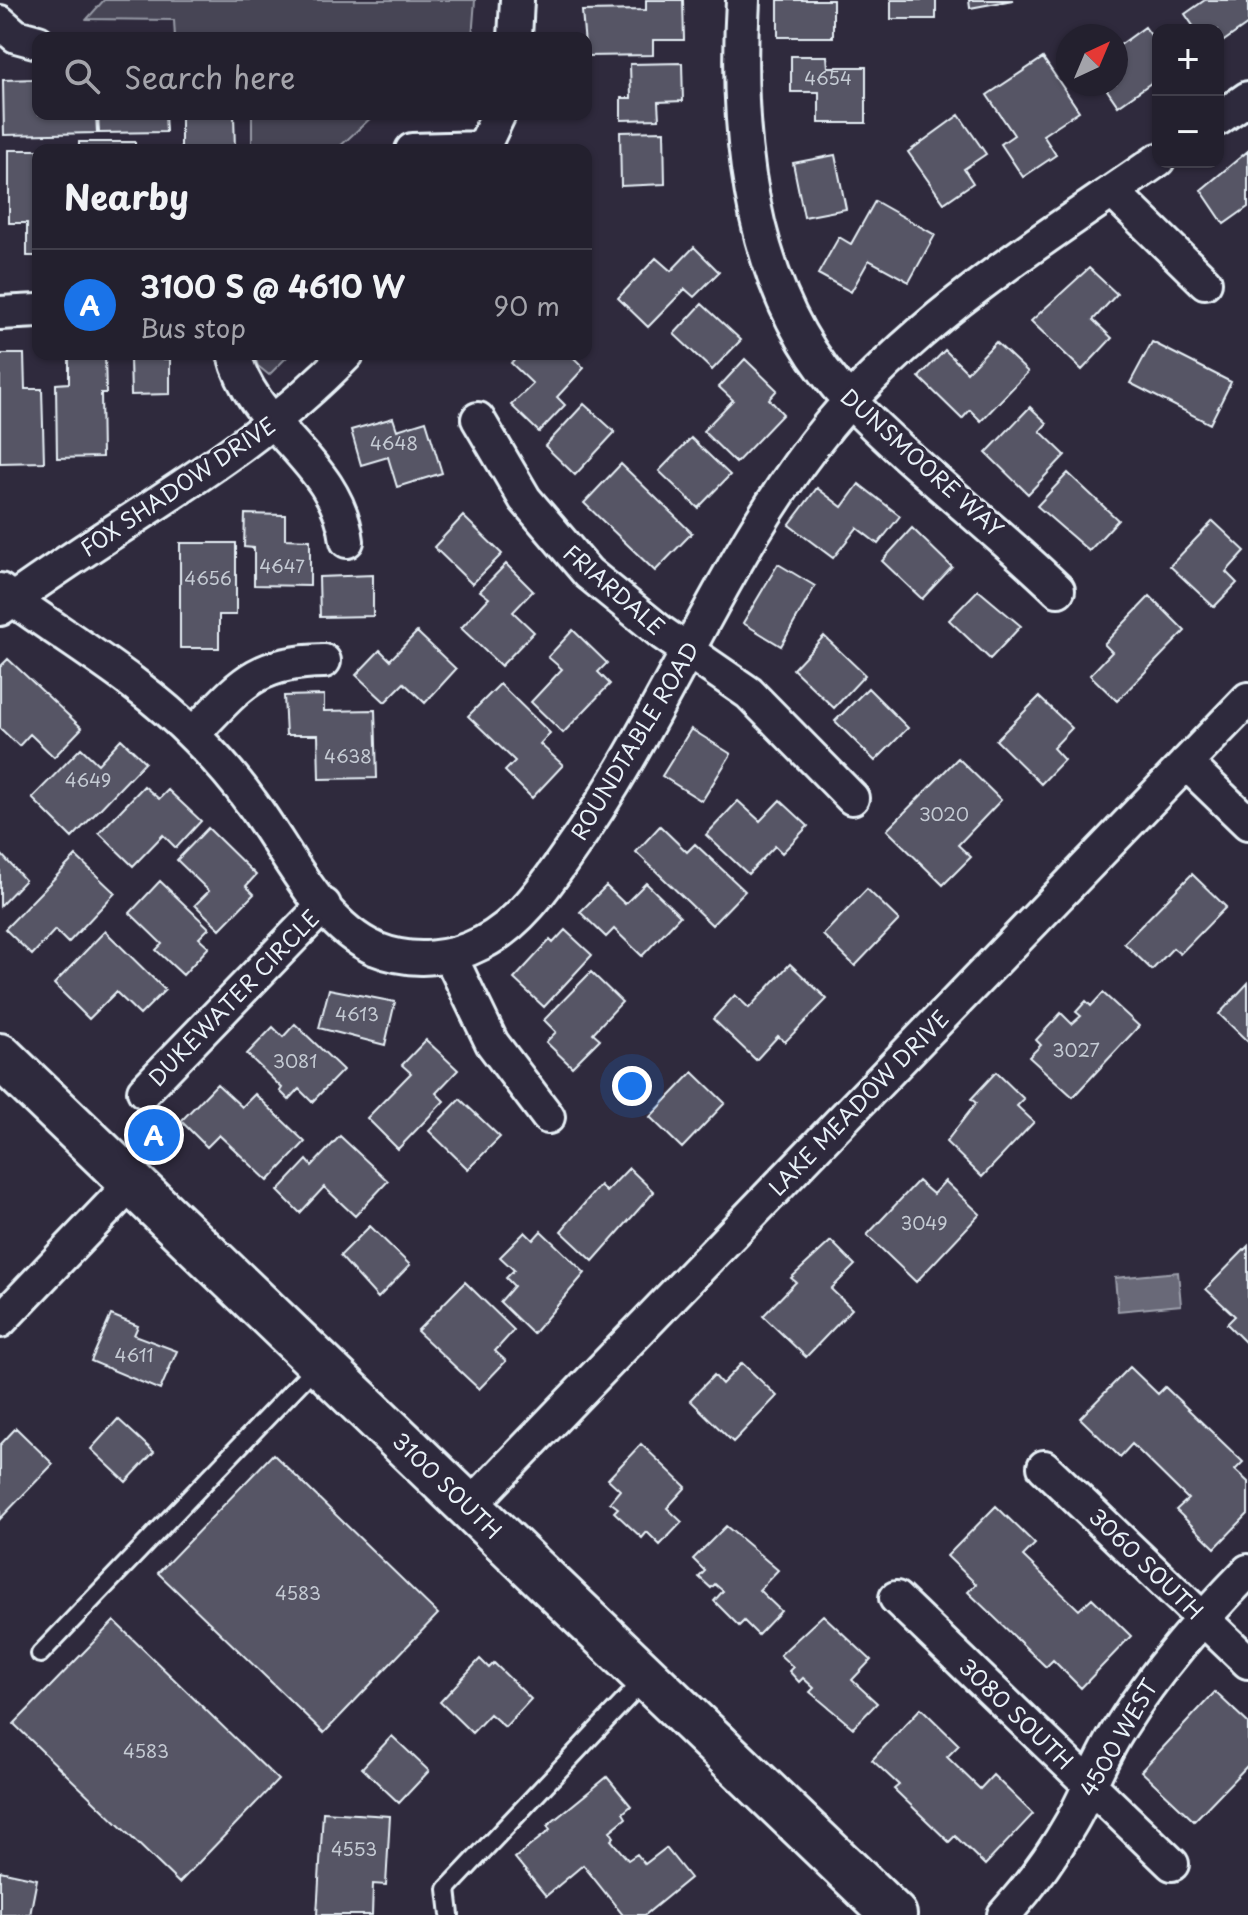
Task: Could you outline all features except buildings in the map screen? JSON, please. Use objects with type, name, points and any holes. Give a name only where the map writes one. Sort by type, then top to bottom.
[{"type":"main road","name":"3100 SOUTH","points":[[0,1056],[894,1915]]},
{"type":"street","points":[[515,32],[517,0]]},
{"type":"street","name":"DUNSMOORE WAY","points":[[743,0],[741,80],[744,128],[764,243],[794,320],[811,352],[850,401],[1058,590]]},
{"type":"street","points":[[0,22],[16,36],[32,40]]},
{"type":"street","points":[[1224,115],[1248,98]]},
{"type":"street","points":[[485,144],[496,120]]},
{"type":"street","name":"ROUNDTABLE ROAD","points":[[4,599],[146,694],[193,734],[252,802],[324,905],[349,932],[379,950],[410,957],[450,956],[493,936],[536,897],[597,812],[770,509],[809,452],[850,401],[952,306],[1152,164]]},
{"type":"street","points":[[1113,192],[1205,282]]},
{"type":"street","points":[[0,313],[32,311]]},
{"type":"street","points":[[237,360],[245,380],[275,422],[335,495],[347,541]]},
{"type":"street","name":"FOX SHADOW DRIVE","points":[[4,599],[275,422],[341,360]]},
{"type":"street","name":"FRIARDALE","points":[[478,419],[525,499],[565,549],[613,595],[689,652],[730,677],[766,707],[852,798]]},
{"type":"street","points":[[193,734],[255,675],[284,663],[324,661]]},
{"type":"street","name":"LAKE MEADOW DRIVE","points":[[469,1507],[1248,699]]},
{"type":"street","points":[[1186,763],[1248,823]]},
{"type":"street","name":"DUKEWATER CIRCLE","points":[[144,1091],[324,905]]},
{"type":"street","points":[[450,956],[492,1043],[548,1117]]},
{"type":"street","points":[[0,1321],[132,1183]]},
{"type":"street","name":"3060 SOUTH","points":[[1044,1467],[1248,1662]]},
{"type":"street","name":"4500 WEST","points":[[1004,1915],[1033,1881],[1072,1821],[1118,1730],[1146,1688],[1202,1618],[1248,1571]]},
{"type":"street","name":"3080 SOUTH","points":[[896,1598],[1172,1864]]},
{"type":"lane","points":[[40,1654],[319,1363]]},
{"type":"lane","points":[[450,1915],[447,1889],[647,1678]]},
{"type":"shaded area","points":[[104,0],[475,0],[472,32],[175,32],[174,20],[87,19]]},
{"type":"shaded area","points":[[252,120],[368,120],[342,144],[252,144]]},
{"type":"shaded area","points":[[256,360],[284,360],[269,375],[258,366]]},
{"type":"water","points":[[1178,1272],[1181,1305],[1118,1311],[1115,1278]]},
{"type":"place","name":"3100 S @ 4610 W","points":[[154,1135]]}]
